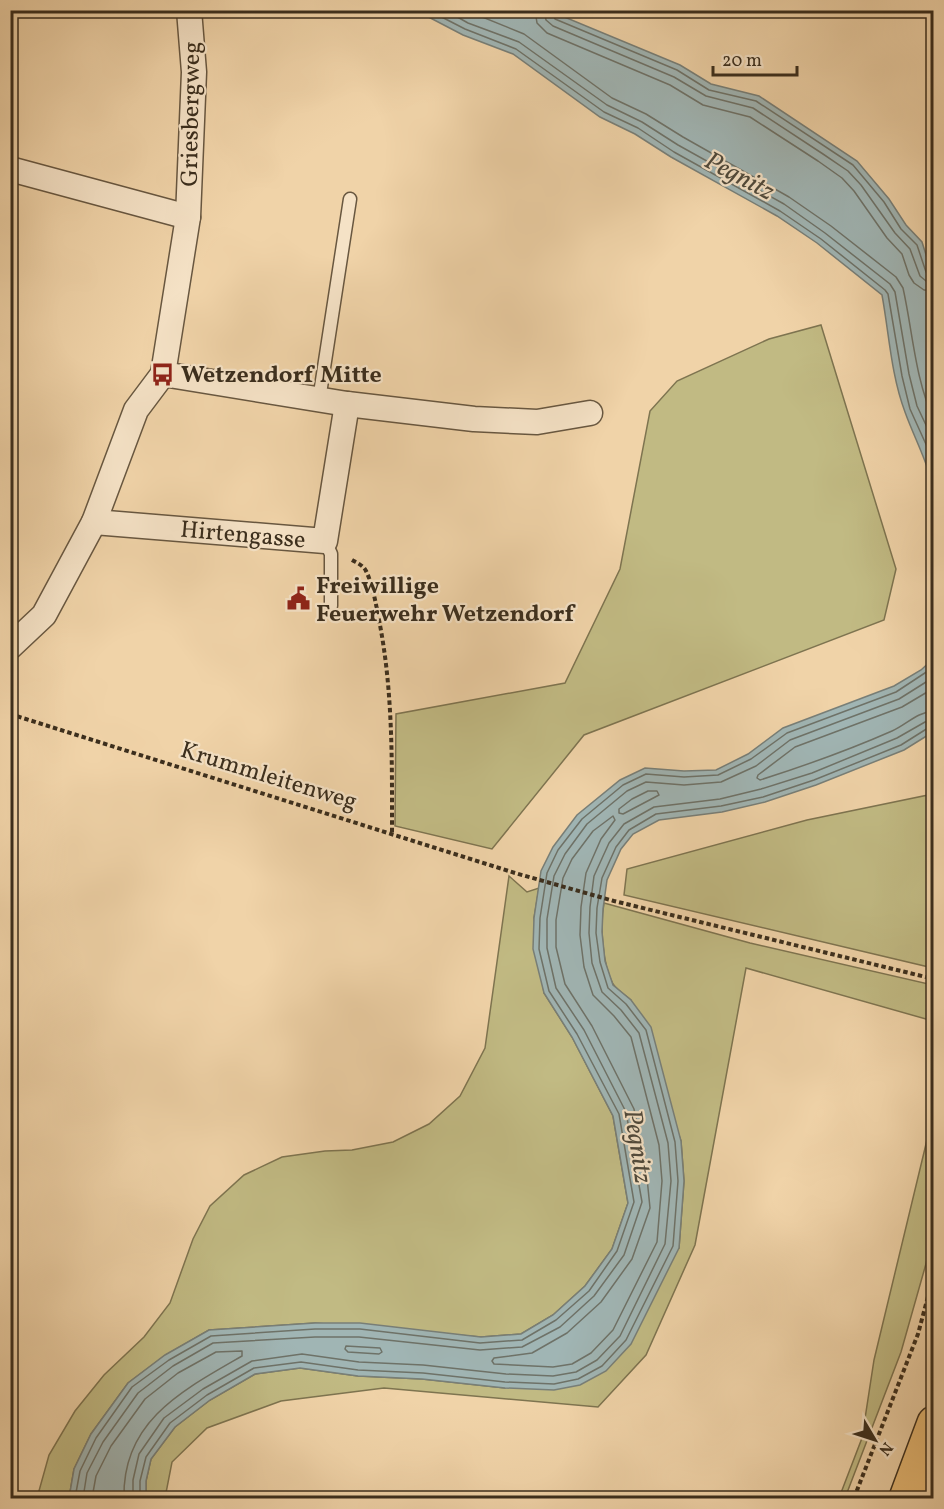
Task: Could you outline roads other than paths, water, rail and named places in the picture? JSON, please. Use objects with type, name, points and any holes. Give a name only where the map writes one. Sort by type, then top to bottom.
[{"type":"main road","points":[[906,1498],[933,1423]]},
{"type":"street","name":"Griesbergweg","points":[[163,374],[188,217],[194,72],[189,10]]},
{"type":"street","points":[[10,169],[188,217]]},
{"type":"street","points":[[10,647],[44,615],[94,522],[136,410],[163,374],[347,404],[474,418],[537,422],[590,413]]},
{"type":"street","name":"Hirtengasse","points":[[94,522],[328,548],[347,404]]},
{"type":"lane","points":[[319,400],[350,199]]},
{"type":"lane","points":[[328,548],[332,606]]},
{"type":"water","name":"Pegnitz","points":[[417,11],[550,11],[680,65],[711,84],[759,96],[857,161],[889,199],[906,225],[922,242],[933,277],[933,485],[900,398],[893,369],[882,295],[817,243],[777,216],[671,157],[635,134],[600,117],[513,54],[463,35]]},
{"type":"water","name":"Pegnitz","points":[[933,659],[933,732],[904,750],[816,785],[765,802],[722,812],[659,820],[633,834],[621,849],[607,880],[602,932],[605,961],[613,985],[631,1000],[651,1027],[681,1141],[684,1181],[679,1248],[631,1344],[606,1371],[580,1385],[554,1390],[358,1376],[300,1368],[255,1374],[210,1400],[175,1427],[151,1459],[146,1481],[146,1498],[69,1498],[74,1469],[91,1434],[128,1383],[165,1355],[209,1330],[315,1323],[360,1323],[481,1337],[521,1334],[553,1315],[585,1286],[612,1249],[628,1203],[613,1116],[572,1037],[544,993],[533,949],[534,918],[541,871],[553,847],[577,815],[620,780],[645,768],[684,771],[716,770],[748,754],[783,728],[894,686],[921,670]]},
{"type":"place","name":"Wetzendorf Mitte","points":[[163,374]]},
{"type":"place","name":"Freiwillige Feuerwehr Wetzendorf","points":[[298,599]]}]
